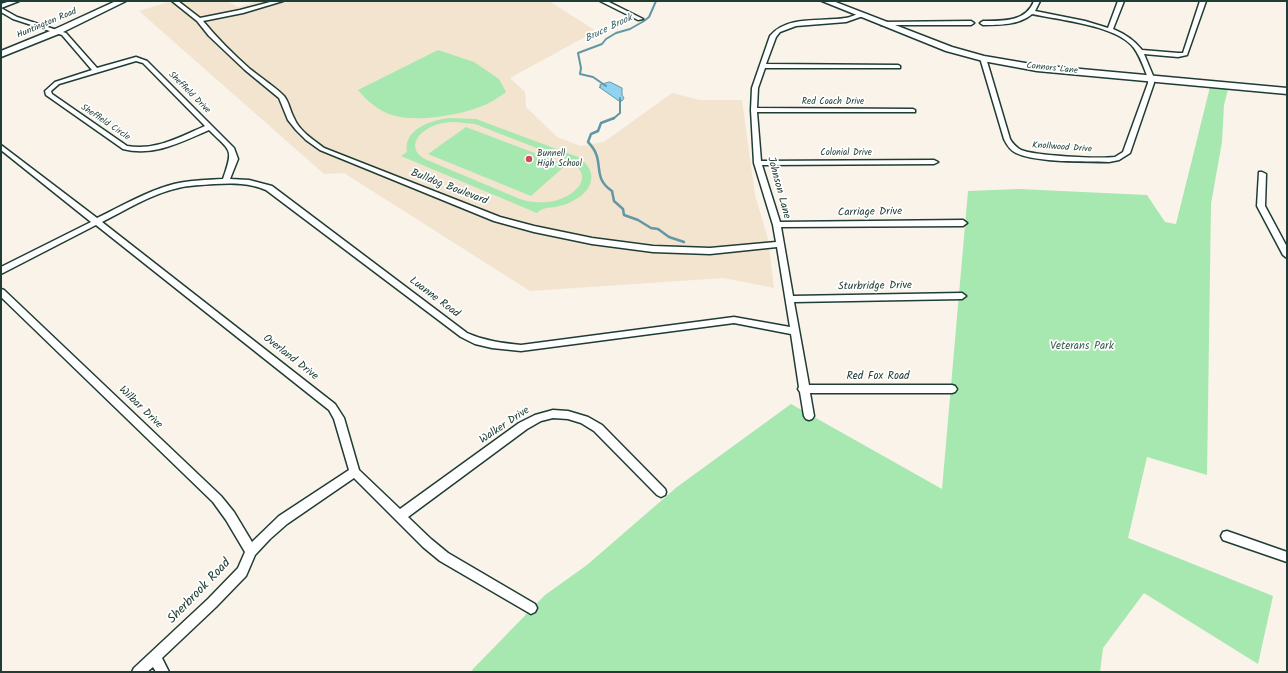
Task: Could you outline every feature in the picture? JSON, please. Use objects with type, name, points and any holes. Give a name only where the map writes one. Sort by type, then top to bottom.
[{"type":"street","points":[[1,6],[16,1]]},
{"type":"street","name":"Huntington Road","points":[[1,54],[58,31],[122,1]]},
{"type":"street","name":"Bulldog Boulevard","points":[[175,1],[199,20],[228,51],[281,97],[286,103],[291,120],[308,139],[322,149],[460,205],[497,219],[534,229],[592,241],[653,249],[710,250],[780,244]]},
{"type":"street","points":[[199,20],[242,12],[280,1]]},
{"type":"street","points":[[603,1],[640,19]]},
{"type":"street","name":"Connors Lane","points":[[826,1],[942,47],[984,58],[1037,68],[1287,91]]},
{"type":"street","points":[[982,24],[1011,22],[1031,12],[1038,1]]},
{"type":"street","points":[[1110,30],[1121,1]]},
{"type":"street","points":[[1139,52],[1178,56],[1186,54],[1203,1]]},
{"type":"street","points":[[1,10],[15,18],[64,34],[96,71]]},
{"type":"street","points":[[1031,12],[1110,30],[1130,40],[1139,52],[1151,78]]},
{"type":"street","name":"Johnson Lane","points":[[809,416],[803,389],[777,225],[758,163],[754,110],[755,88],[773,36],[782,28],[794,25],[846,20],[861,15]]},
{"type":"street","points":[[883,24],[971,23]]},
{"type":"street","name":"Knollwood Drive","points":[[984,58],[1007,139],[1011,146],[1018,151],[1034,156],[1109,160],[1117,159],[1123,156],[1126,153],[1151,83],[1151,78]]},
{"type":"street","name":"Sheffield Drive","points":[[96,71],[131,59],[145,62],[232,149],[234,159],[226,181]]},
{"type":"street","points":[[763,66],[898,67]]},
{"type":"street","name":"Sheffield Circle","points":[[96,71],[54,85],[48,90],[48,94],[125,148],[135,151],[145,151],[164,146],[209,127]]},
{"type":"street","name":"Red Coach Drive","points":[[754,110],[913,111]]},
{"type":"street","name":"Overland Drive","points":[[1,147],[332,407],[339,418],[355,472],[427,543],[444,557],[531,608]]},
{"type":"street","name":"Colonial Drive","points":[[758,163],[934,162]]},
{"type":"street","points":[[1262,174],[1261,206],[1287,256]]},
{"type":"street","name":"Luanne Road","points":[[1,271],[139,200],[167,188],[192,182],[249,182],[269,188],[464,335],[477,341],[492,345],[521,348],[734,320],[794,330]]},
{"type":"street","name":"Carriage Drive","points":[[777,225],[963,223]]},
{"type":"street","name":"Wilbar Drive","points":[[1,292],[217,499],[230,516],[251,551]]},
{"type":"street","name":"Sturbridge Drive","points":[[789,299],[962,296]]},
{"type":"street","name":"Red Fox Road","points":[[803,389],[952,389]]},
{"type":"street","name":"Walker Drive","points":[[400,516],[523,426],[538,418],[553,414],[568,415],[598,428],[661,492]]},
{"type":"street","name":"Sherbrook Road","points":[[138,672],[212,603],[242,572],[251,551],[283,520],[355,472]]},
{"type":"street","points":[[1228,536],[1287,557]]},
{"type":"street","points":[[154,657],[163,672]]},
{"type":"shaded area","name":"Bunnell High School","points":[[172,1],[227,1],[238,7],[259,1],[549,1],[596,31],[510,78],[525,92],[526,107],[557,137],[581,146],[604,142],[672,93],[700,100],[742,100],[755,195],[768,239],[774,288],[724,278],[530,291],[344,173],[324,174],[139,11]]},
{"type":"green space","points":[[438,50],[474,62],[499,79],[506,92],[495,100],[473,109],[438,117],[413,118],[392,115],[382,111],[369,102],[358,90]]},
{"type":"green space","name":"Veterans Park","points":[[1210,87],[1228,89],[1224,105],[1222,142],[1211,204],[1207,475],[1147,457],[1128,538],[1273,596],[1258,664],[1144,593],[1103,648],[1100,672],[474,672],[472,670],[545,595],[587,565],[677,487],[791,404],[942,489],[968,191],[1019,189],[1147,195],[1165,222],[1176,224]]},
{"type":"green space","points":[[442,119],[476,119],[578,157],[586,164],[591,172],[591,180],[587,190],[573,201],[561,206],[544,209],[537,213],[401,156],[407,152],[409,137],[414,132],[420,127]],"holes":[[[452,122],[475,124],[570,161],[578,167],[581,173],[582,179],[580,185],[562,199],[541,202],[528,201],[427,160],[421,156],[415,147],[418,137],[433,126],[441,123]]]},
{"type":"green space","points":[[466,127],[566,165],[531,196],[428,154]]},
{"type":"water","points":[[610,82],[622,88],[622,95],[624,98],[622,101],[619,101],[599,87],[601,87],[600,85]]},
{"type":"waterway","name":"Bruce Brook","points":[[606,86],[593,77],[580,74],[581,68],[578,53],[602,44],[606,39],[616,33],[630,29],[644,21],[649,17],[656,1]]},
{"type":"waterway","name":"Bruce Brook","points":[[613,119],[620,113],[620,98]]},
{"type":"waterway","name":"Bruce Brook","points":[[614,118],[601,123],[598,131],[591,134],[588,142],[594,149],[597,156],[602,180],[612,191],[614,201],[623,209],[624,215],[638,220],[651,228],[658,229],[669,237],[684,242]]},
{"type":"place","name":"Bunnell High School","points":[[529,159]]}]
